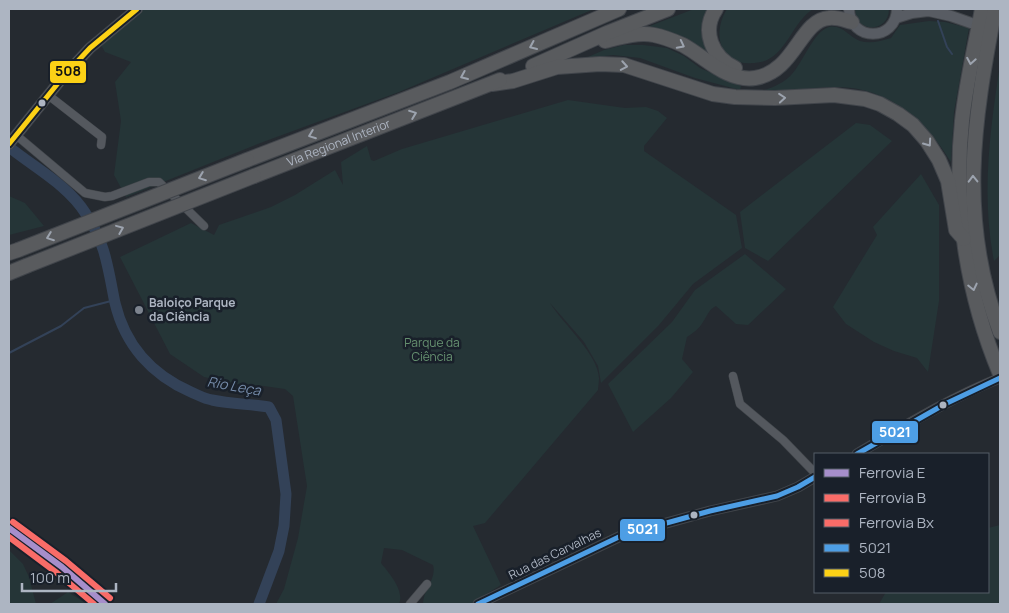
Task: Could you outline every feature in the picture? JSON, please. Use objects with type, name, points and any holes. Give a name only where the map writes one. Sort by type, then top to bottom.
[{"type":"highway","name":"Via Regional Interior","points":[[13,252],[450,82],[619,9]]},
{"type":"highway","points":[[558,35],[595,29],[645,9]]},
{"type":"highway","name":"Via Regional Interior","points":[[9,273],[492,84],[607,33],[668,9]]},
{"type":"highway","points":[[716,9],[710,21],[709,30],[710,42],[714,51],[728,64],[747,71],[765,68],[774,63],[808,21],[816,13],[826,9]]},
{"type":"highway","points":[[982,9],[962,122],[960,202],[971,279],[1000,374]]},
{"type":"highway","points":[[995,9],[976,119],[973,188],[975,228],[982,272],[1000,332]]},
{"type":"highway","points":[[992,25],[999,9]]},
{"type":"highway","points":[[566,52],[637,34],[653,35],[683,45],[711,64],[736,76],[745,79],[756,78],[780,67],[805,34],[820,21],[850,15]]},
{"type":"highway","points":[[492,84],[514,81],[557,67],[600,64],[624,66],[713,94],[756,99],[834,95],[851,96],[873,102],[898,114],[913,125],[927,141],[939,160],[948,181],[956,230],[964,239]]},
{"type":"main road","points":[[13,139],[48,95],[90,48],[138,9]]},
{"type":"main road","points":[[850,15],[857,28],[864,32],[879,34],[892,25],[897,13],[924,10],[952,16],[971,23]]},
{"type":"street","points":[[48,95],[102,137],[101,145]]},
{"type":"street","points":[[13,139],[86,193],[112,196],[149,182],[159,182],[204,226]]},
{"type":"street","points":[[733,376],[740,404],[783,440],[814,472]]},
{"type":"street","points":[[859,453],[923,416],[1000,378]]},
{"type":"street","name":"Rua das Carvalhas","points":[[478,604],[623,535],[710,511],[777,496],[814,478]]},
{"type":"street","points":[[410,604],[427,584]]},
{"type":"green space","points":[[143,9],[594,9],[399,92],[263,142],[126,197],[114,175],[121,121],[115,82],[131,62],[105,52],[101,45]]},
{"type":"green space","points":[[694,9],[708,9],[703,22],[702,34],[705,45],[712,57],[666,31],[642,29]]},
{"type":"green space","points":[[727,9],[813,9],[806,14],[774,56],[765,61],[752,63],[732,59],[722,46],[720,28],[722,18]]},
{"type":"green space","points":[[855,9],[889,9],[888,17],[884,23],[872,27],[860,23],[856,17]]},
{"type":"green space","points":[[929,21],[945,22],[969,28],[954,112],[951,162],[918,120],[889,100],[873,93],[837,87],[760,92],[788,78],[798,66],[812,42],[823,30],[829,27],[838,27],[860,41],[872,42],[891,38],[900,25]]},
{"type":"green space","points":[[624,45],[667,48],[684,56],[700,68],[741,86],[740,90],[695,78],[640,58],[613,55],[588,57],[604,50]]},
{"type":"green space","points":[[1000,65],[1000,255],[994,261],[988,212],[988,163]]},
{"type":"green space","name":"Parque da Ciência","points":[[568,100],[625,108],[646,107],[658,111],[667,118],[644,146],[644,151],[736,215],[742,248],[693,284],[659,325],[601,383],[598,366],[584,342],[550,303],[593,359],[599,378],[598,390],[485,523],[473,526],[501,585],[483,596],[487,604],[423,604],[425,594],[432,580],[433,565],[402,550],[384,548],[381,563],[398,588],[400,594],[399,604],[276,604],[284,589],[298,538],[307,486],[293,396],[285,389],[237,384],[204,377],[170,354],[120,257],[191,223],[214,235],[219,225],[271,207],[295,195],[335,170],[343,185],[341,162],[367,146],[371,160],[374,161],[402,149]]},
{"type":"green space","points":[[856,123],[870,125],[892,141],[768,261],[745,248],[740,212]]},
{"type":"green space","points":[[921,174],[939,205],[939,301],[928,372],[917,358],[874,342],[846,324],[833,307],[877,235],[873,227]]},
{"type":"green space","points":[[9,196],[25,203],[44,226],[9,235]]},
{"type":"green space","points":[[745,254],[786,289],[748,325],[736,324],[716,306],[711,309],[700,327],[687,337],[682,359],[693,372],[671,398],[633,432],[608,384],[672,322],[695,290]]},
{"type":"green space","points":[[1000,525],[1000,604],[879,604],[885,593],[989,593],[989,528]]},
{"type":"green space","points":[[9,550],[23,564],[29,577],[36,604],[9,604]]},
{"type":"green space","points":[[68,592],[87,604],[50,604]]},
{"type":"waterway","points":[[938,21],[947,47],[952,54]]},
{"type":"waterway","name":"Rio Leça","points":[[9,147],[70,194],[93,225],[102,246],[120,318],[133,345],[142,357],[164,377],[207,399],[269,407],[276,420],[286,494],[284,526],[279,551],[259,604]]},
{"type":"waterway","points":[[9,353],[61,326],[84,308],[115,300]]},
{"type":"rail line","name":"Bx","points":[[13,522],[66,561],[110,598]]},
{"type":"rail line","name":"E","points":[[9,528],[62,567],[105,604]]},
{"type":"rail line","name":"B","points":[[9,537],[94,604]]},
{"type":"transit line","name":"508","points":[[9,144],[63,77],[90,48],[137,9]]},
{"type":"transit line","name":"5021","points":[[859,453],[945,404],[1000,378]]},
{"type":"transit line","name":"5021","points":[[478,604],[623,535],[710,511],[777,496],[814,478]]},
{"type":"place","name":"Baloiço Parque da Ciência","points":[[139,310]]}]
